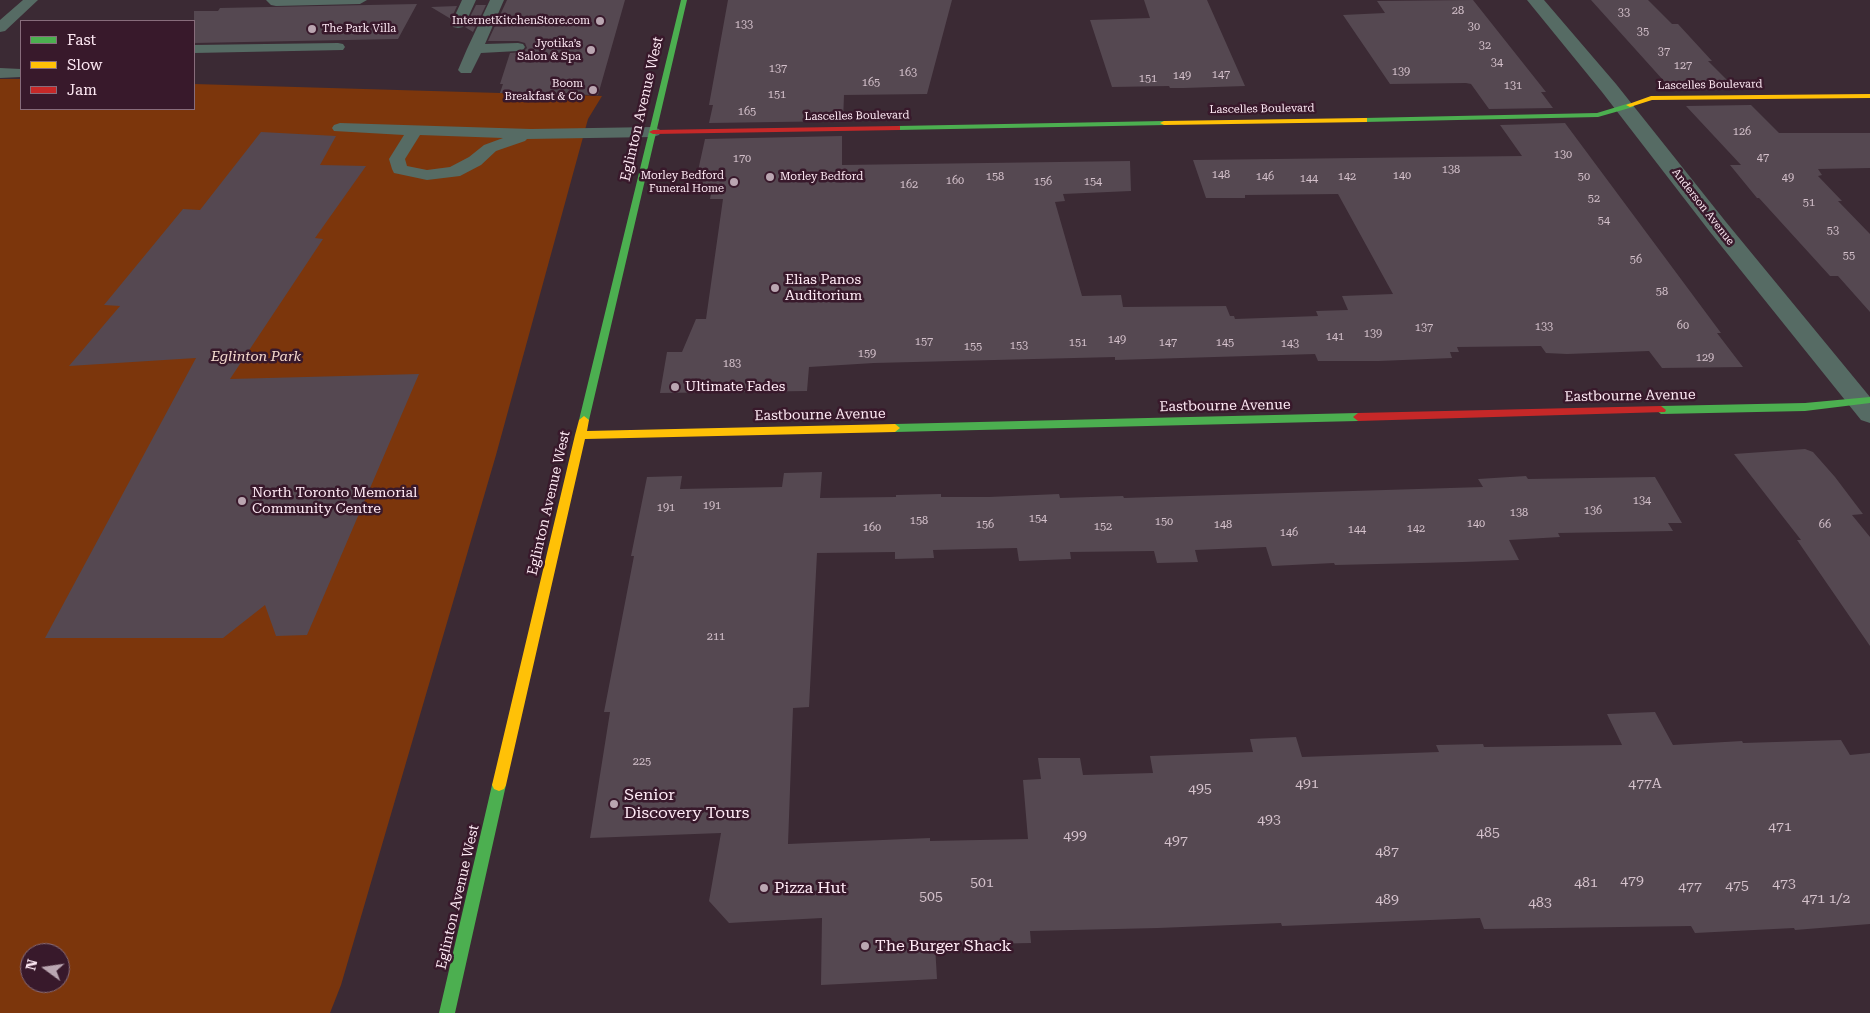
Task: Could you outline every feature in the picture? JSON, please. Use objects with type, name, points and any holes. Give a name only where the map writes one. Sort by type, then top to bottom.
[{"type":"street","name":"Eglinton Avenue West","points":[[447,1013],[580,435],[684,0]]},
{"type":"street","name":"Anderson Avenue","points":[[1535,0],[1624,106],[1718,227],[1867,405]]},
{"type":"street","name":"Lascelles Boulevard","points":[[652,132],[1598,115],[1650,98],[1870,96]]},
{"type":"street","name":"Eastbourne Avenue","points":[[580,435],[1867,405]]},
{"type":"lane","points":[[0,28],[31,0]]},
{"type":"lane","points":[[273,0],[276,2],[360,0]]},
{"type":"lane","points":[[458,24],[469,0]]},
{"type":"lane","points":[[466,70],[497,0]]},
{"type":"lane","points":[[195,49],[338,47]]},
{"type":"lane","points":[[474,49],[518,47]]},
{"type":"lane","points":[[0,73],[20,73]]},
{"type":"lane","points":[[340,128],[531,134],[652,132]]},
{"type":"lane","points":[[415,130],[397,158],[400,169],[427,175],[454,172],[475,161],[490,148],[531,134]]},
{"type":"green space","name":"Eglinton Park","points":[[0,79],[20,79],[20,110],[195,110],[195,84],[602,96],[588,119],[496,455],[341,985],[330,1013],[0,1013]]},
{"type":"building","points":[[507,0],[625,0],[598,95],[500,93],[503,84],[500,84],[510,53],[523,52],[527,48],[525,43],[518,41],[488,41]]},
{"type":"building","points":[[728,0],[952,0],[927,94],[844,95],[843,121],[709,123],[713,105],[709,105]]},
{"type":"building","points":[[1144,0],[1207,0],[1245,86],[1184,88],[1170,88],[1169,86],[1112,87],[1090,20],[1150,18]]},
{"type":"building","points":[[1473,0],[1546,92],[1541,92],[1553,108],[1489,109],[1471,84],[1466,83],[1390,84],[1343,15],[1385,13],[1377,1]]},
{"type":"building","points":[[1591,0],[1648,0],[1672,24],[1678,24],[1712,61],[1708,61],[1736,89],[1672,90]]},
{"type":"building","name":"The Park Villa","points":[[417,4],[398,39],[195,43],[194,11],[218,11],[220,8]]},
{"type":"building","points":[[476,5],[486,5],[473,32],[465,27]]},
{"type":"building","points":[[457,6],[451,19],[431,7]]},
{"type":"building","points":[[1751,105],[1779,133],[1870,133],[1870,168],[1818,169],[1822,175],[1818,176],[1842,201],[1838,201],[1870,234],[1870,312],[1838,276],[1830,276],[1757,198],[1730,165],[1741,165],[1686,106]]},
{"type":"building","points":[[1565,123],[1721,333],[1717,333],[1743,367],[1662,368],[1649,351],[1567,354],[1546,353],[1541,346],[1457,347],[1459,352],[1450,352],[1452,358],[1379,361],[1318,361],[1315,354],[1115,360],[1115,357],[874,363],[809,367],[807,391],[660,393],[667,352],[682,352],[696,319],[706,319],[723,199],[710,199],[712,189],[694,189],[705,139],[842,136],[842,165],[1130,161],[1131,191],[1063,194],[1065,201],[1055,202],[1082,296],[1121,295],[1123,307],[1226,306],[1230,316],[1234,316],[1235,319],[1318,316],[1316,311],[1348,310],[1342,296],[1393,294],[1338,194],[1245,195],[1245,198],[1206,198],[1193,160],[1522,156],[1500,125]]},
{"type":"building","name":"North Toronto Memorial Community Centre","points":[[261,132],[336,136],[320,165],[366,166],[315,238],[323,239],[230,379],[419,374],[307,635],[276,636],[265,605],[223,638],[45,638],[196,358],[69,366],[120,306],[104,305],[183,209],[200,210]]},
{"type":"building","points":[[1805,449],[1813,452],[1863,514],[1852,515],[1870,537],[1870,646],[1797,540],[1801,540],[1734,454]]},
{"type":"building","points":[[822,472],[820,498],[896,497],[896,495],[941,494],[941,497],[989,497],[1059,494],[1060,498],[1123,496],[1124,498],[1483,487],[1478,479],[1526,476],[1528,479],[1655,477],[1682,523],[1668,523],[1673,531],[1558,533],[1560,537],[1509,540],[1519,560],[1463,562],[1335,565],[1334,563],[1272,566],[1266,547],[1195,550],[1198,562],[1157,563],[1154,551],[1070,552],[1071,559],[1019,561],[1017,548],[933,550],[934,558],[895,559],[895,552],[817,553],[809,707],[793,708],[788,844],[930,838],[930,841],[1028,839],[1023,780],[1041,779],[1038,758],[1080,758],[1083,775],[1153,773],[1150,756],[1253,752],[1250,739],[1296,737],[1302,757],[1439,752],[1436,745],[1483,744],[1484,747],[1622,745],[1607,714],[1655,712],[1673,745],[1742,741],[1743,743],[1841,740],[1850,755],[1870,753],[1870,924],[1795,930],[1794,928],[1695,933],[1691,926],[1484,929],[1480,918],[1282,926],[1281,923],[1030,931],[1031,943],[935,945],[937,979],[821,985],[822,918],[729,923],[709,901],[721,833],[590,838],[610,712],[604,712],[634,556],[631,556],[647,477],[682,476],[680,489],[782,487],[784,473]]},
{"type":"traffic: fast","points":[[584,420],[684,0]]},
{"type":"traffic: fast","points":[[1364,120],[1598,115],[1630,105]]},
{"type":"traffic: fast","points":[[897,128],[1164,123]]},
{"type":"traffic: fast","points":[[1661,410],[1805,407],[1870,400]]},
{"type":"traffic: fast","points":[[895,428],[1358,417]]},
{"type":"traffic: fast","points":[[447,1013],[499,785]]},
{"type":"traffic: slow","points":[[1630,105],[1651,98],[1870,96]]},
{"type":"traffic: slow","points":[[1164,123],[1364,120]]},
{"type":"traffic: slow","points":[[499,785],[584,420]]},
{"type":"traffic: slow","points":[[580,435],[895,428]]},
{"type":"traffic: jam","points":[[653,132],[897,128]]},
{"type":"traffic: jam","points":[[1358,417],[1661,410]]},
{"type":"place","name":"InternetKitchenStore.com","points":[[600,21]]},
{"type":"place","name":"The Park Villa","points":[[312,29]]},
{"type":"place","name":"Jyotika’s Salon & Spa","points":[[591,50]]},
{"type":"place","name":"Boom Breakfast & Co","points":[[593,90]]},
{"type":"place","name":"Morley Bedford","points":[[770,177]]},
{"type":"place","name":"Morley Bedford Funeral Home","points":[[734,182]]},
{"type":"place","name":"Elias Panos Auditorium","points":[[775,288]]},
{"type":"place","name":"Ultimate Fades","points":[[675,387]]},
{"type":"place","name":"North Toronto Memorial Community Centre","points":[[242,501]]},
{"type":"place","name":"Senior Discovery Tours","points":[[614,804]]},
{"type":"place","name":"Pizza Hut","points":[[764,888]]},
{"type":"place","name":"The Burger Shack","points":[[865,946]]}]
